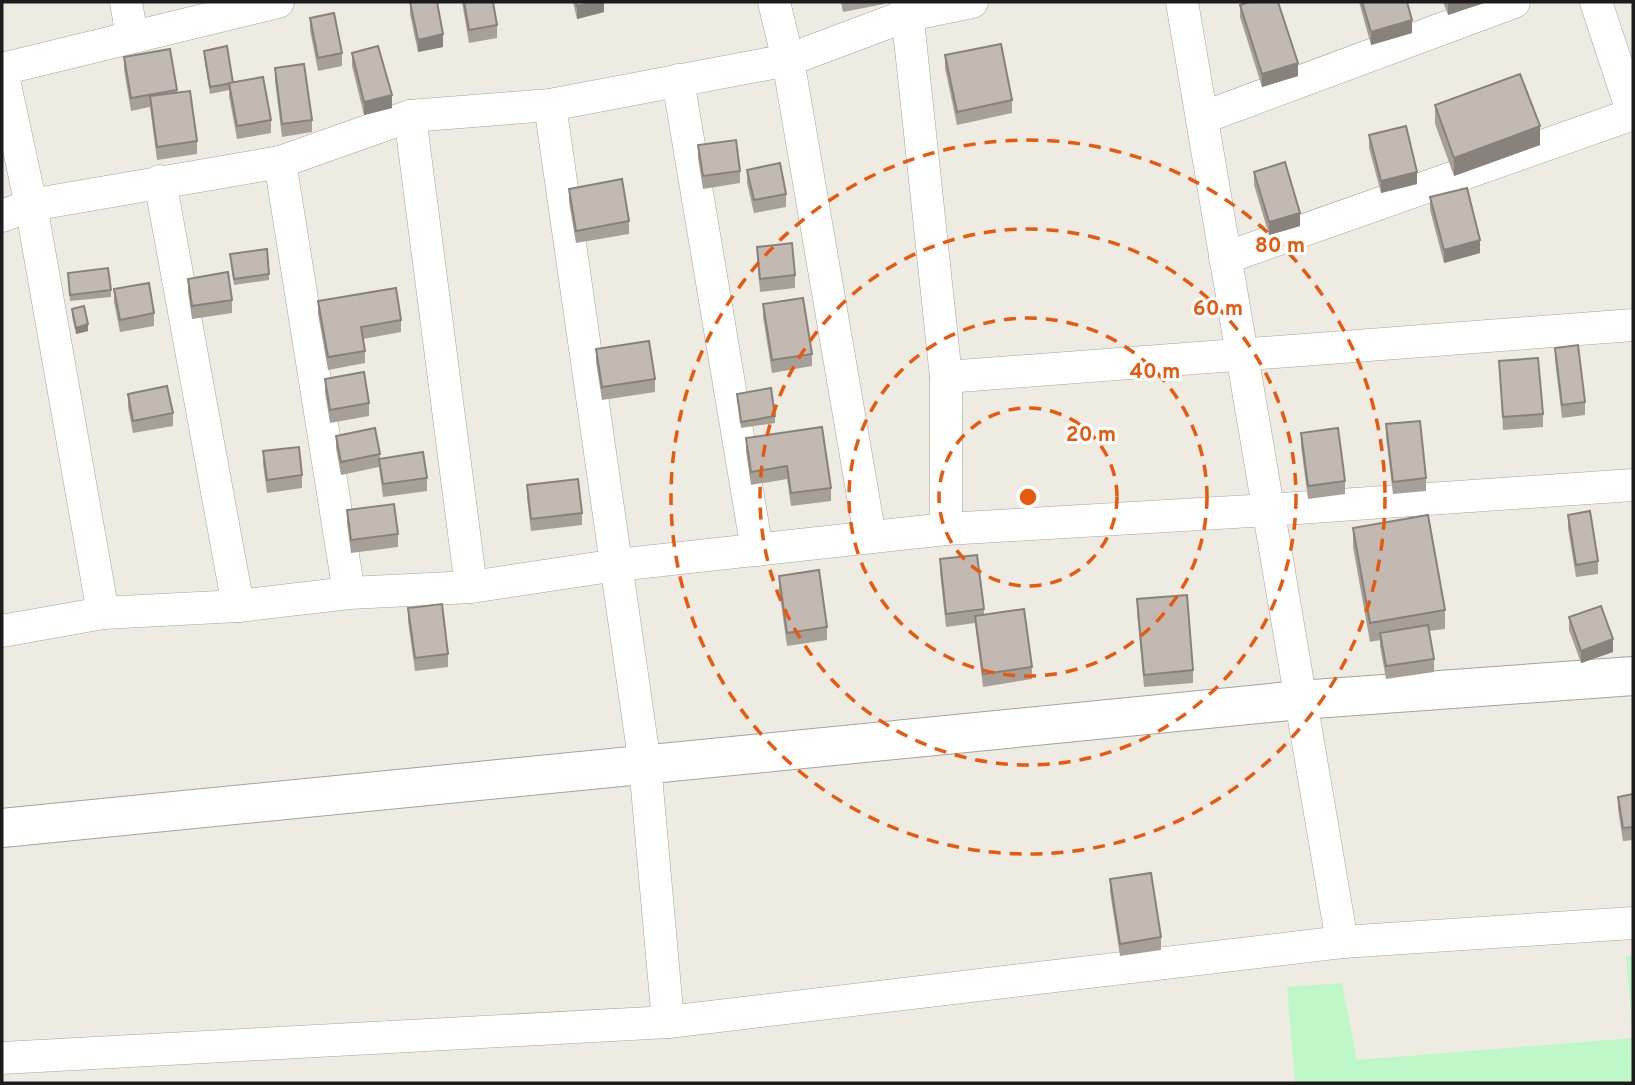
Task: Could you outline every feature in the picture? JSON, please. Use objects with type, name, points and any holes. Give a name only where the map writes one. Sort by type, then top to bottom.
[{"type":"street","points":[[126,2],[132,37]]},
{"type":"street","points":[[774,2],[788,60],[870,537]]},
{"type":"street","points":[[2,216],[31,205],[281,162],[410,116],[550,105],[788,60],[907,8],[972,2]]},
{"type":"street","points":[[1182,2],[1342,942]]},
{"type":"street","points":[[1202,118],[1514,2]]},
{"type":"street","points":[[1225,258],[1633,114],[1596,2]]},
{"type":"street","points":[[103,613],[31,205],[2,70],[258,4]]},
{"type":"street","points":[[907,8],[946,377],[946,529]]},
{"type":"street","points":[[678,80],[757,550]]},
{"type":"street","points":[[550,105],[645,765],[668,1022]]},
{"type":"street","points":[[410,116],[471,587]]},
{"type":"street","points":[[281,162],[349,593]]},
{"type":"street","points":[[160,181],[238,606]]},
{"type":"street","points":[[946,377],[1633,325]]},
{"type":"street","points":[[2,631],[103,613],[238,606],[349,593],[471,587],[617,565],[946,529],[1633,485]]},
{"type":"street","points":[[2,828],[1300,700],[1633,676]]},
{"type":"street","points":[[2,1058],[668,1022],[1342,942],[1633,923]]},
{"type":"green space","points":[[1633,955],[1633,1038],[1626,956]]},
{"type":"green space","points":[[1342,983],[1357,1060],[1633,1038],[1633,1083],[1295,1083],[1287,987]]},
{"type":"building","points":[[410,2],[437,2],[443,34],[418,40]]},
{"type":"building","points":[[464,2],[493,2],[497,25],[469,30]]},
{"type":"building","points":[[576,2],[594,2],[577,6]]},
{"type":"building","points":[[1249,2],[1278,2],[1298,63],[1262,74],[1240,5]]},
{"type":"building","points":[[1362,2],[1407,2],[1412,20],[1371,32]]},
{"type":"building","points":[[334,13],[342,53],[318,58],[310,18]]},
{"type":"building","points":[[1001,44],[1012,100],[957,112],[945,55]]},
{"type":"building","points":[[227,46],[233,83],[210,87],[204,51]]},
{"type":"building","points":[[378,46],[392,95],[364,102],[352,53]]},
{"type":"building","points":[[170,49],[177,90],[131,98],[124,57]]},
{"type":"building","points":[[304,64],[312,120],[282,124],[275,68]]},
{"type":"building","points":[[1520,74],[1540,126],[1454,158],[1435,105]]},
{"type":"building","points":[[263,77],[271,120],[237,126],[229,83]]},
{"type":"building","points":[[190,91],[197,141],[157,147],[150,96]]},
{"type":"building","points":[[1406,126],[1417,172],[1381,181],[1369,135]]},
{"type":"building","points":[[736,140],[740,171],[703,176],[698,145]]},
{"type":"building","points":[[1285,162],[1300,213],[1269,222],[1254,172]]},
{"type":"building","points":[[780,163],[786,194],[754,200],[747,170]]},
{"type":"building","points":[[622,179],[629,221],[576,231],[569,189]]},
{"type":"building","points":[[1467,188],[1480,240],[1444,250],[1430,197]]},
{"type":"building","points":[[792,243],[795,275],[760,279],[757,247]]},
{"type":"building","points":[[267,249],[269,274],[234,279],[230,254]]},
{"type":"building","points":[[108,268],[111,290],[70,295],[68,273]]},
{"type":"building","points":[[228,272],[232,300],[192,306],[188,279]]},
{"type":"building","points":[[149,283],[154,313],[120,320],[114,289]]},
{"type":"building","points":[[396,288],[401,320],[361,327],[365,351],[328,357],[318,301]]},
{"type":"building","points":[[803,298],[812,354],[772,360],[763,304]]},
{"type":"building","points":[[84,306],[88,324],[76,328],[72,309]]},
{"type":"building","points":[[649,341],[655,379],[602,387],[596,349]]},
{"type":"building","points":[[1578,345],[1585,402],[1562,405],[1555,348]]},
{"type":"building","points":[[1538,358],[1543,414],[1503,417],[1499,361]]},
{"type":"building","points":[[364,372],[369,403],[330,410],[325,379]]},
{"type":"building","points":[[167,386],[173,413],[133,421],[128,394]]},
{"type":"building","points":[[771,388],[775,416],[741,422],[737,394]]},
{"type":"building","points":[[1420,421],[1426,478],[1393,482],[1386,424]]},
{"type":"building","points":[[822,427],[831,488],[791,493],[787,466],[751,472],[746,438]]},
{"type":"building","points":[[375,428],[380,454],[341,462],[336,436]]},
{"type":"building","points":[[1338,428],[1345,481],[1308,486],[1301,433]]},
{"type":"building","points":[[299,447],[302,475],[267,480],[263,451]]},
{"type":"building","points":[[423,452],[427,478],[383,484],[379,459]]},
{"type":"building","points":[[578,479],[582,513],[531,519],[527,485]]},
{"type":"building","points":[[394,504],[398,534],[351,540],[347,510]]},
{"type":"building","points":[[1590,511],[1598,561],[1576,565],[1568,515]]},
{"type":"building","points":[[1428,515],[1445,610],[1370,623],[1353,528]]},
{"type":"building","points":[[977,555],[984,609],[946,614],[940,559]]},
{"type":"building","points":[[819,570],[827,627],[787,633],[779,576]]},
{"type":"building","points":[[1187,595],[1193,670],[1144,675],[1137,599]]},
{"type":"building","points":[[442,604],[448,654],[415,658],[408,608]]},
{"type":"building","points":[[1601,606],[1613,639],[1581,651],[1569,617]]},
{"type":"building","points":[[1024,609],[1032,667],[983,674],[975,616]]},
{"type":"building","points":[[1428,625],[1434,659],[1386,666],[1380,633]]},
{"type":"building","points":[[1633,794],[1633,827],[1623,828],[1618,797]]},
{"type":"building","points":[[1151,873],[1161,937],[1120,944],[1110,879]]}]
